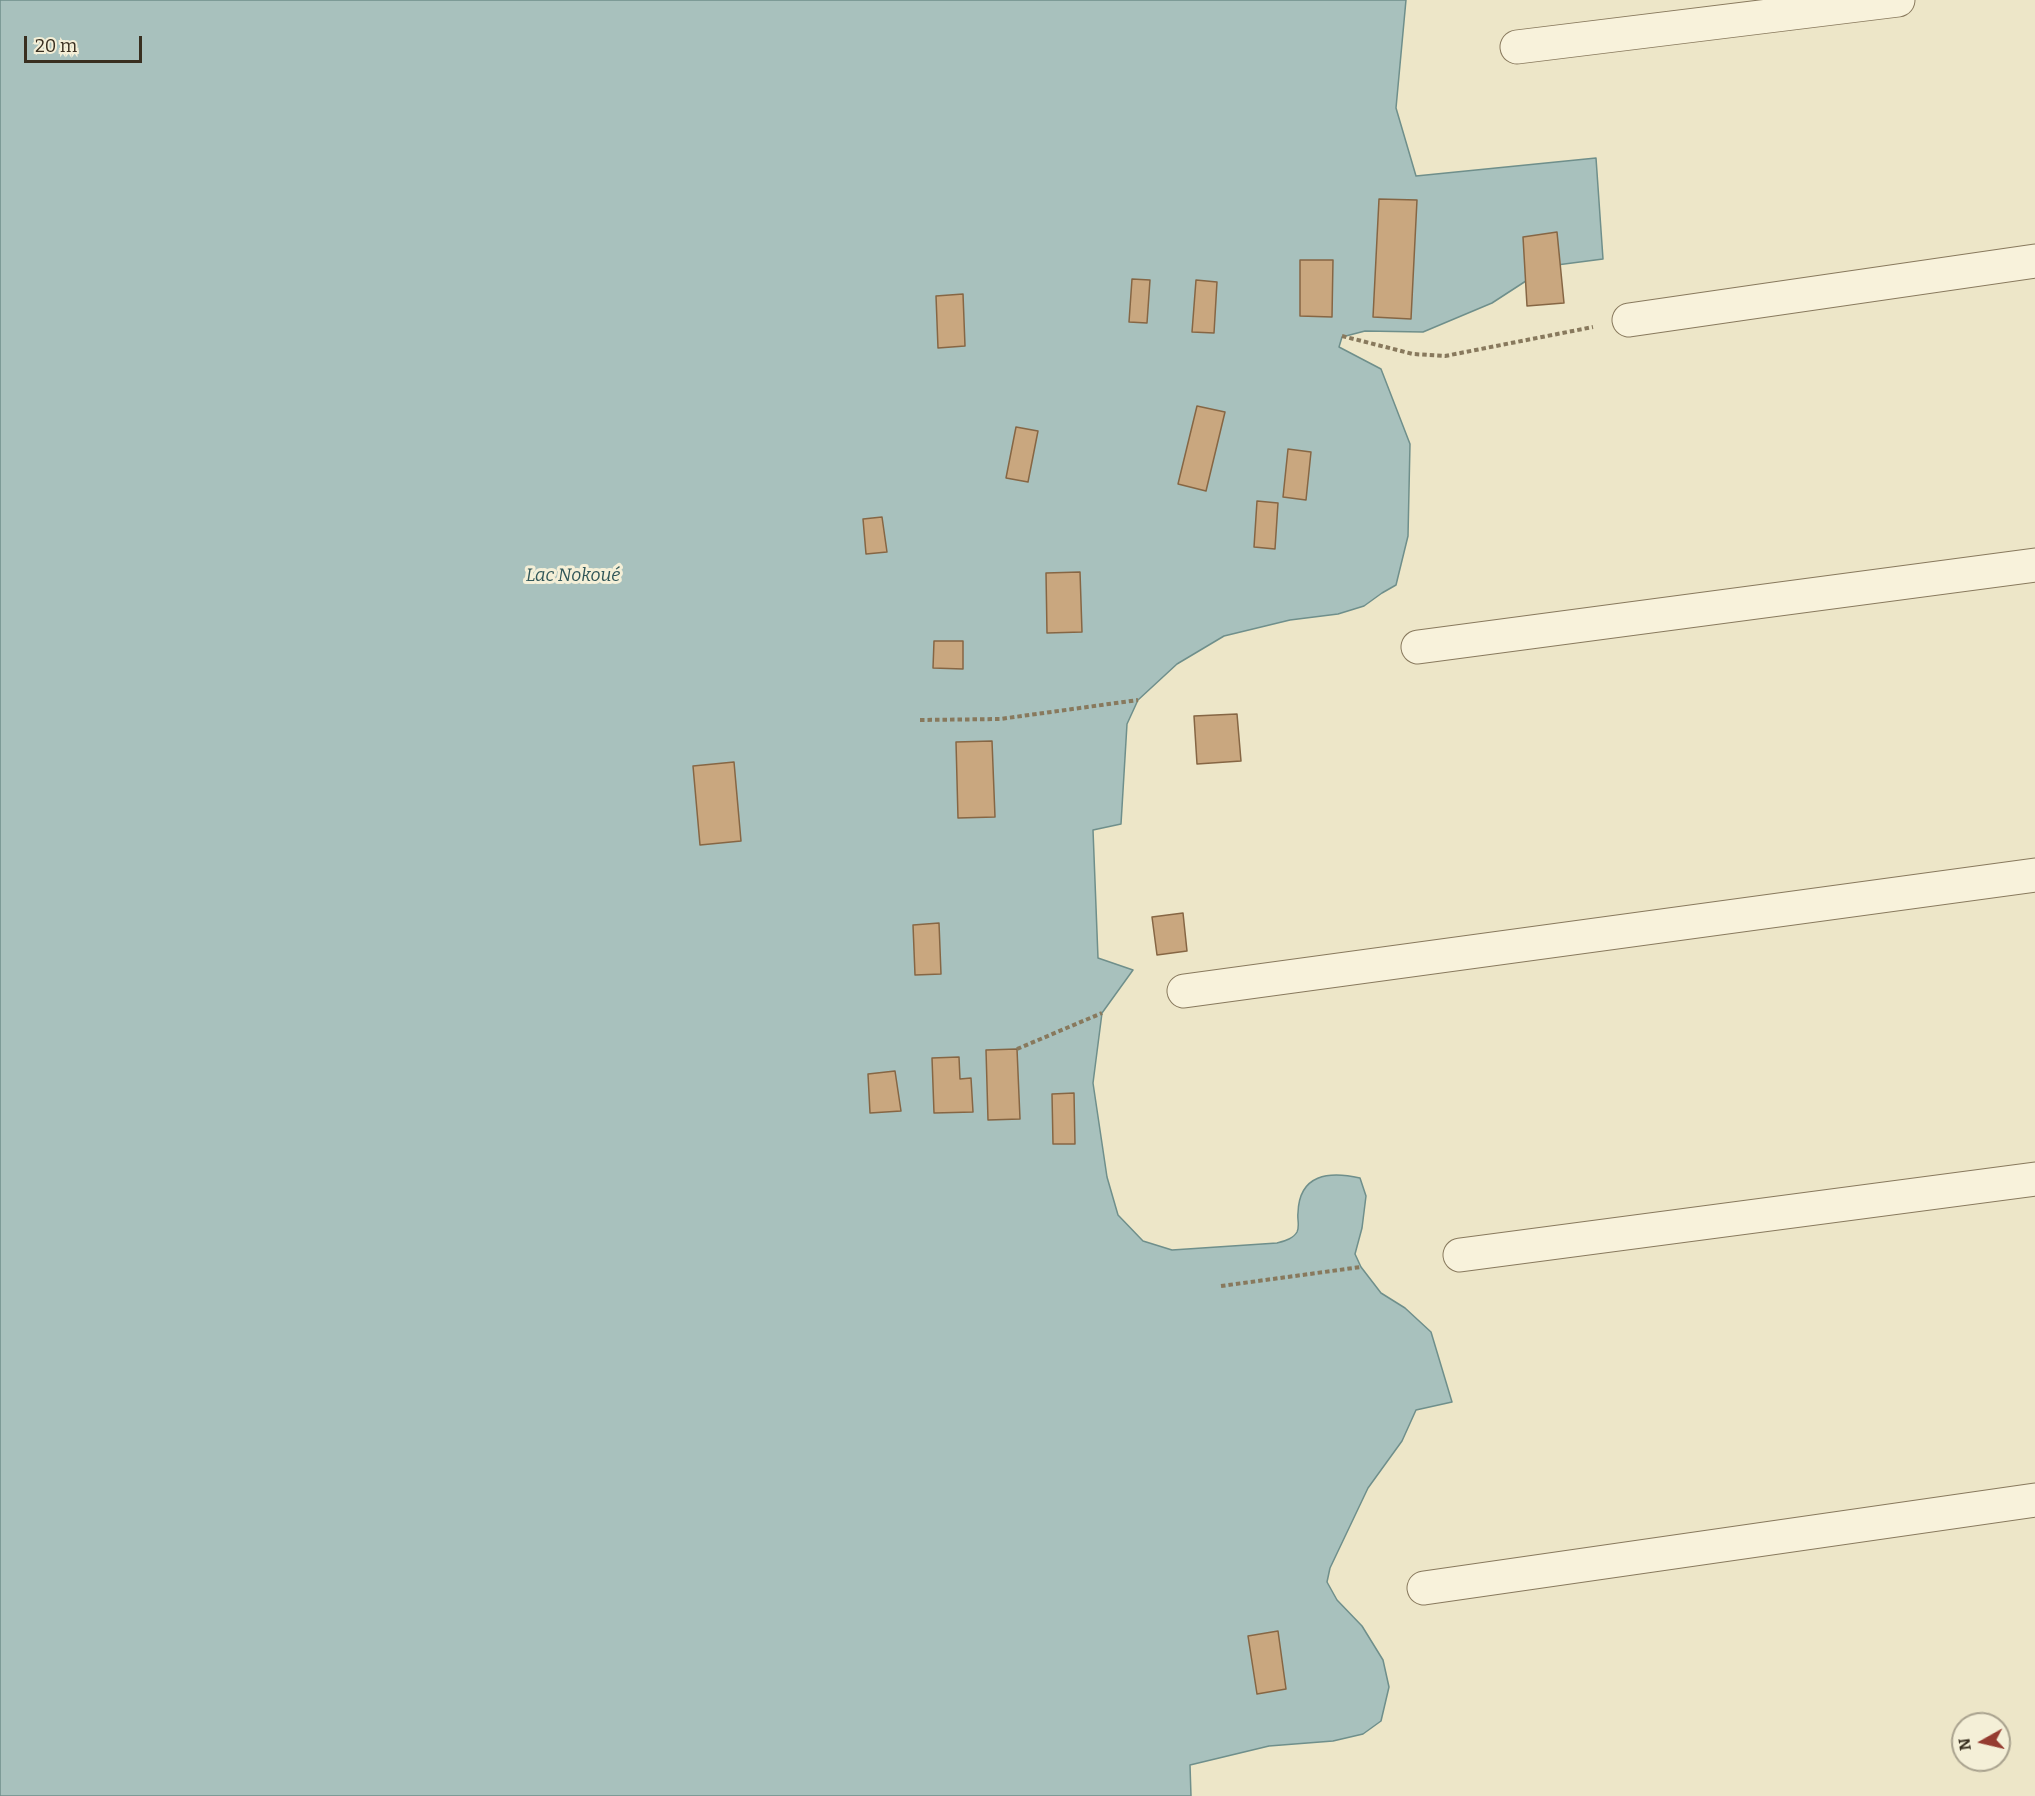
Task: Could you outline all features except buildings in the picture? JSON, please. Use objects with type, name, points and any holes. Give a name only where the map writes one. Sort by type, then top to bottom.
[{"type":"street","points":[[1517,47],[1898,0]]},
{"type":"street","points":[[1629,321],[2035,261]]},
{"type":"street","points":[[1418,646],[2035,565]]},
{"type":"street","points":[[1184,991],[2035,875]]},
{"type":"street","points":[[1460,1255],[2035,1179]]},
{"type":"street","points":[[1424,1588],[2035,1500]]},
{"type":"path","points":[[1342,336],[1413,354],[1445,356],[1629,321]]},
{"type":"path","points":[[920,720],[1000,718],[1138,700]]},
{"type":"path","points":[[1017,1049],[1102,1013]]},
{"type":"path","points":[[1221,1286],[1361,1267]]},
{"type":"water","name":"Lac Nokoué","points":[[0,0],[1406,0],[1396,108],[1416,176],[1596,158],[1603,259],[1549,266],[1492,303],[1423,332],[1365,331],[1342,337],[1339,347],[1381,369],[1410,444],[1408,536],[1396,585],[1364,606],[1338,614],[1290,620],[1224,636],[1177,664],[1138,700],[1127,724],[1121,824],[1093,830],[1098,958],[1133,970],[1102,1013],[1093,1083],[1107,1177],[1118,1215],[1143,1241],[1172,1250],[1277,1243],[1291,1238],[1297,1232],[1300,1200],[1310,1183],[1318,1178],[1337,1175],[1360,1178],[1366,1196],[1362,1228],[1355,1254],[1361,1267],[1381,1293],[1405,1308],[1431,1332],[1452,1402],[1416,1410],[1402,1441],[1368,1488],[1330,1568],[1327,1582],[1337,1600],[1362,1626],[1383,1660],[1389,1687],[1381,1721],[1363,1734],[1333,1741],[1269,1746],[1190,1765],[1191,1796],[0,1796]]}]
